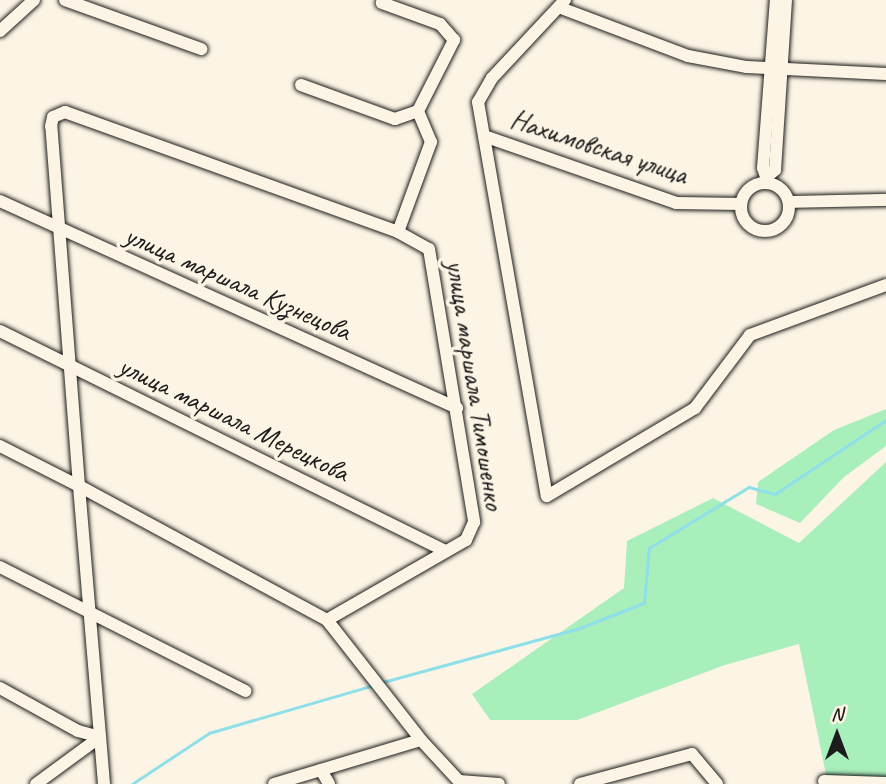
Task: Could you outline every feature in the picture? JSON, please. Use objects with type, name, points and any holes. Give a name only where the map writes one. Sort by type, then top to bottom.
[{"type":"street","points":[[0,31],[34,0]]},
{"type":"street","points":[[65,0],[201,49]]},
{"type":"street","points":[[776,0],[775,170],[768,179],[750,188],[741,204],[743,217],[764,231],[784,222],[789,202]]},
{"type":"street","points":[[776,67],[786,0]]},
{"type":"street","points":[[382,3],[450,31],[452,48],[418,111],[395,119]]},
{"type":"street","points":[[886,74],[776,67],[688,56],[563,4],[492,78],[478,102],[547,496],[695,408],[750,335],[886,285]]},
{"type":"street","points":[[301,85],[427,131]]},
{"type":"street","points":[[398,232],[431,142],[418,111]]},
{"type":"street","name":"улица маршала Тимошенко","points":[[104,784],[51,126],[53,117],[65,112],[398,232],[423,244],[433,257],[474,522],[466,540],[327,620]]},
{"type":"street","name":"Нахимовская улица","points":[[484,136],[676,203],[741,204]]},
{"type":"street","points":[[768,179],[789,202],[886,200]]},
{"type":"street","name":"улица маршала Кузнецова","points":[[0,201],[457,408]]},
{"type":"street","name":"улица маршала Мерецкова","points":[[0,331],[446,551]]},
{"type":"street","points":[[0,446],[327,620],[421,740],[459,782],[499,784]]},
{"type":"street","points":[[0,567],[246,691]]},
{"type":"street","points":[[0,688],[78,731],[100,737]]},
{"type":"street","points":[[36,784],[100,737]]},
{"type":"street","points":[[274,784],[421,740]]},
{"type":"street","points":[[585,784],[692,754],[717,784]]},
{"type":"street","points":[[321,770],[329,784]]},
{"type":"street","points":[[824,781],[886,783]]},
{"type":"green space","points":[[886,409],[886,446],[844,477],[800,523],[756,504],[758,482],[834,430]]},
{"type":"green space","points":[[886,462],[886,784],[828,784],[799,644],[725,665],[577,720],[490,720],[472,694],[624,588],[627,541],[713,498],[799,543]]},
{"type":"waterway","points":[[383,682],[577,629],[644,603],[649,548],[749,487],[775,494],[886,420]]},
{"type":"waterway","points":[[132,784],[209,733],[374,685]]}]
